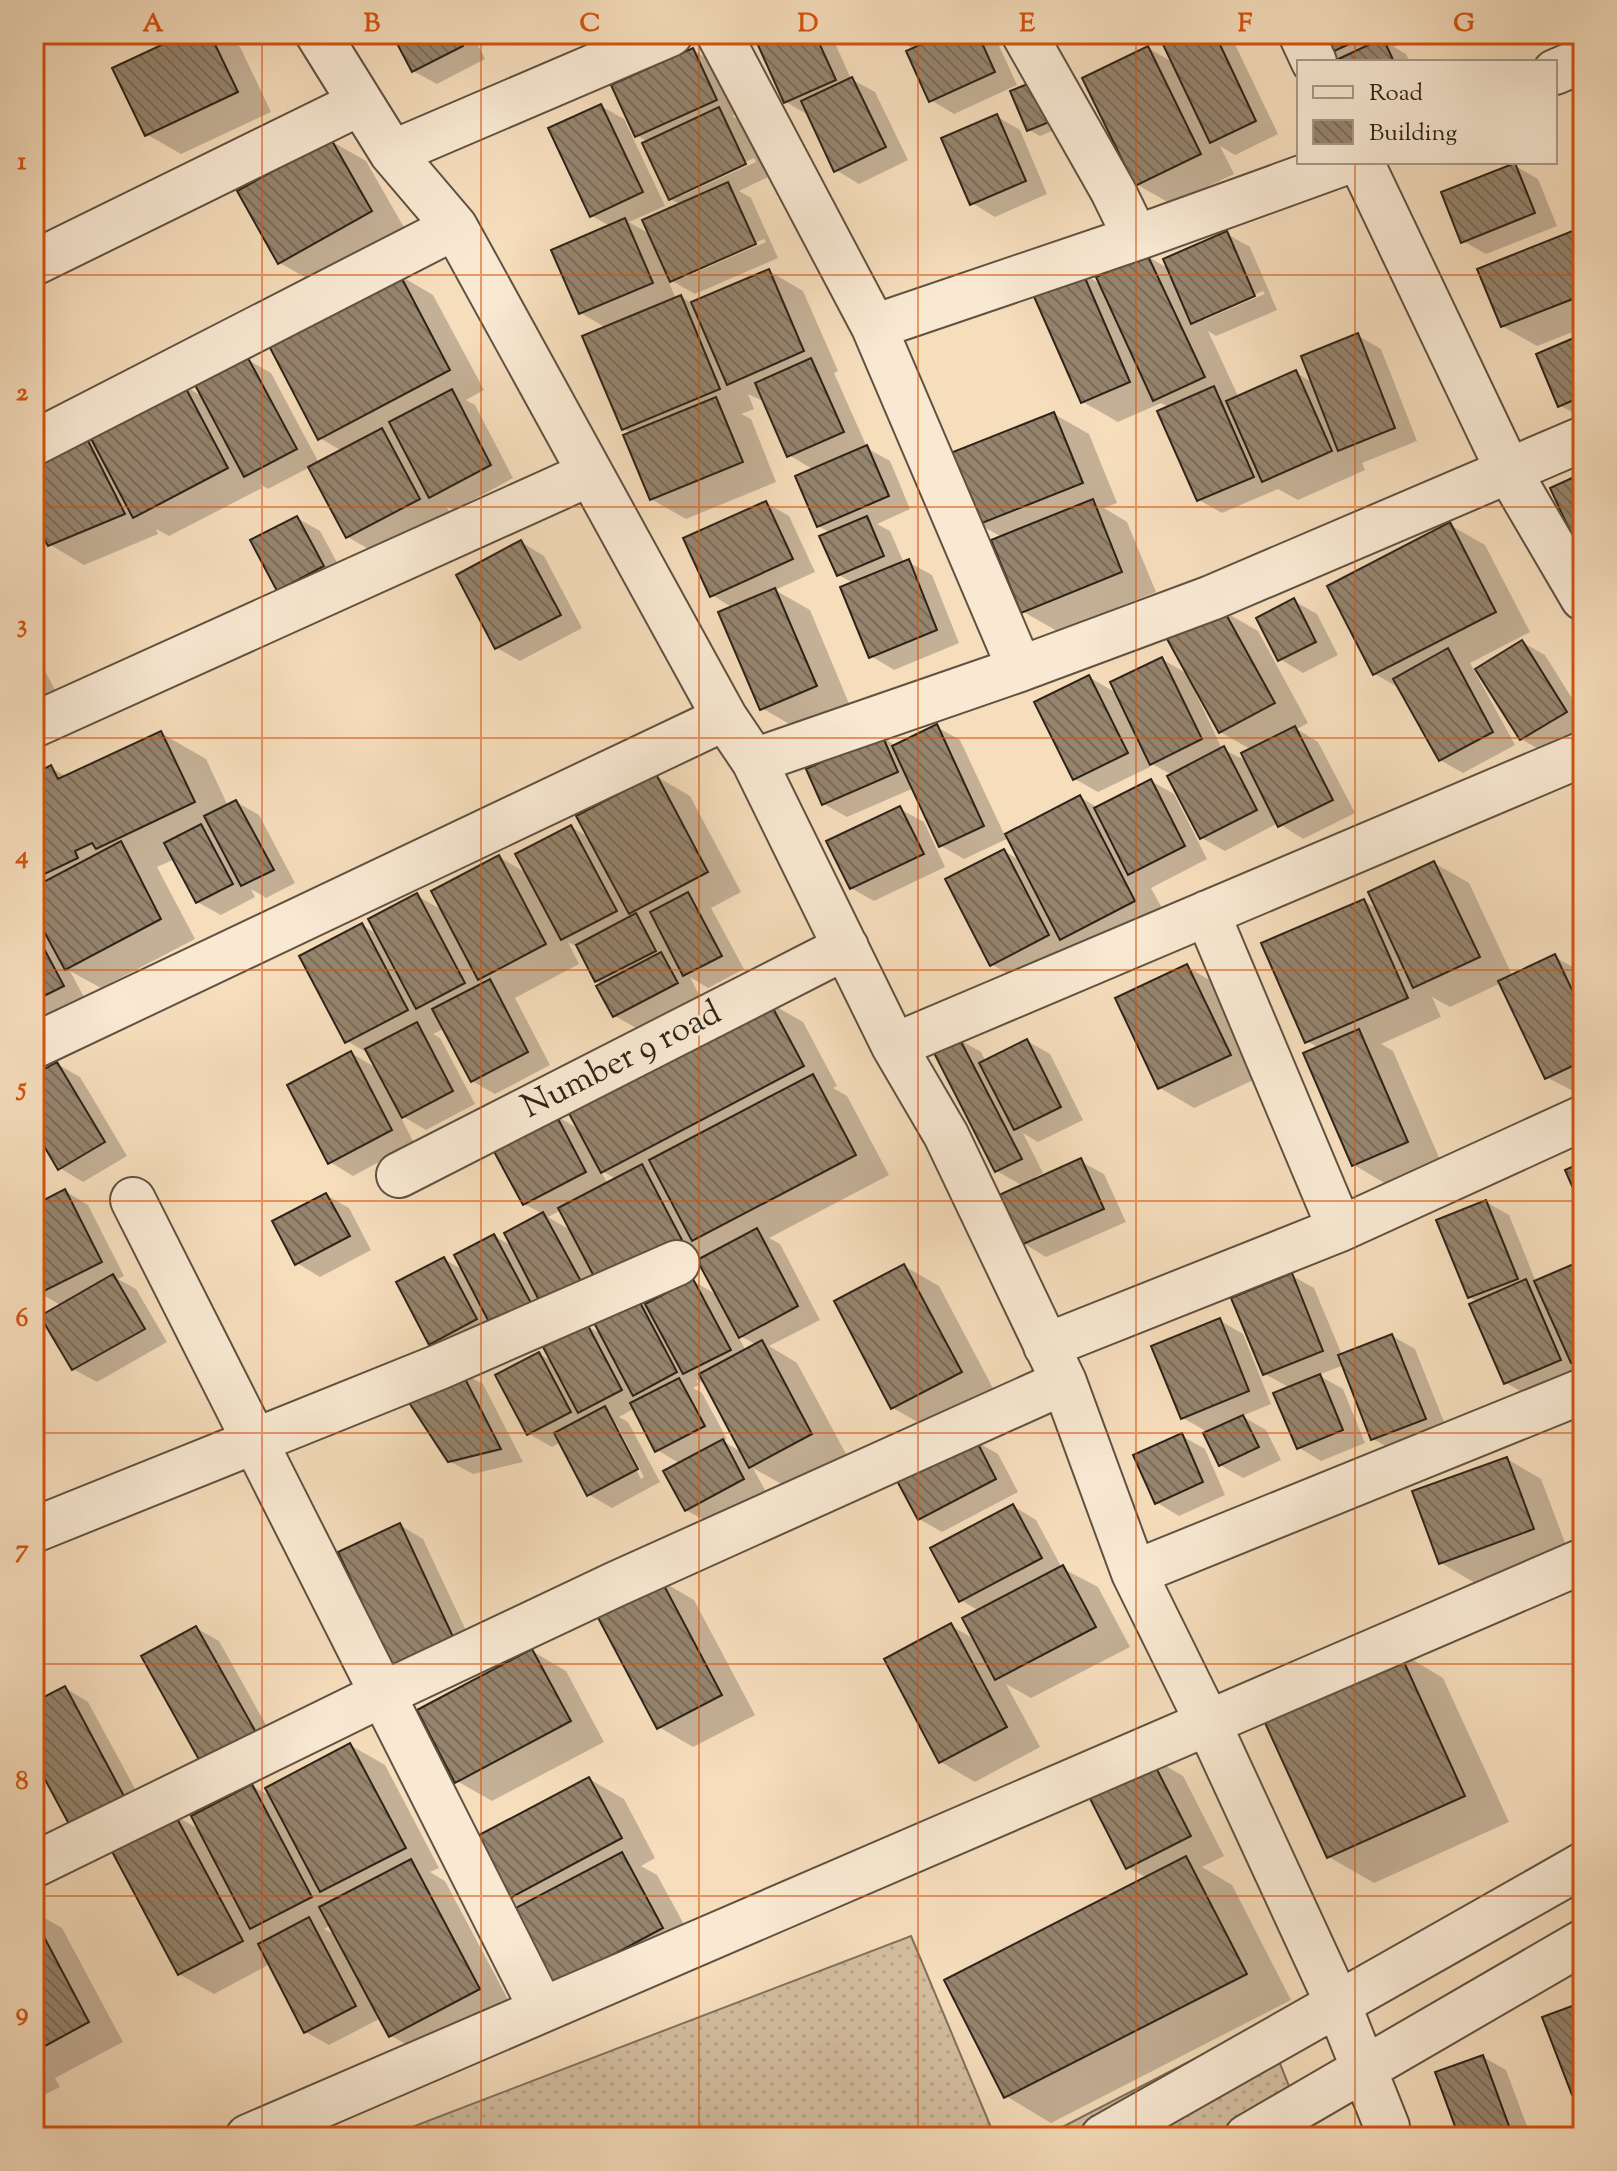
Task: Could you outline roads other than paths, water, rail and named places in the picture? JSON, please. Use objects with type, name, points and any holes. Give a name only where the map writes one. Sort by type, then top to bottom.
[{"type":"street","points":[[318,34],[392,153],[455,227],[725,718],[754,761],[894,1046],[946,1135],[1055,1364],[1134,1573],[1208,1723],[1338,2004],[1387,2127],[1385,2137]]},
{"type":"street","points":[[392,153],[670,34]]},
{"type":"street","points":[[719,34],[874,327],[1020,669]]},
{"type":"street","points":[[1024,34],[1113,191],[1136,238]]},
{"type":"street","points":[[1301,34],[1313,60]]},
{"type":"street","points":[[1557,71],[1583,60]]},
{"type":"street","points":[[34,263],[360,103]]},
{"type":"street","points":[[874,327],[1136,238],[1340,164]]},
{"type":"street","points":[[1362,164],[1508,470],[1583,598]]},
{"type":"street","points":[[34,443],[455,227]]},
{"type":"street","points":[[754,761],[1020,669],[1211,598],[1583,439]]},
{"type":"street","points":[[34,725],[589,474]]},
{"type":"street","points":[[34,1046],[725,718]]},
{"type":"street","points":[[894,1046],[1583,754]]},
{"type":"street","points":[[1207,913],[1340,1229]]},
{"type":"street","name":"Number 9 road","points":[[399,1175],[846,947]]},
{"type":"street","points":[[34,1865],[383,1694],[631,1578],[1055,1364],[1583,1118]]},
{"type":"street","points":[[133,1200],[542,2010]]},
{"type":"street","points":[[34,1530],[439,1367],[677,1263]]},
{"type":"street","points":[[1134,1573],[1583,1391]]},
{"type":"street","points":[[248,2137],[1583,1561]]},
{"type":"street","points":[[1103,2137],[1583,1865]]},
{"type":"street","points":[[1247,2137],[1583,1942]]}]
